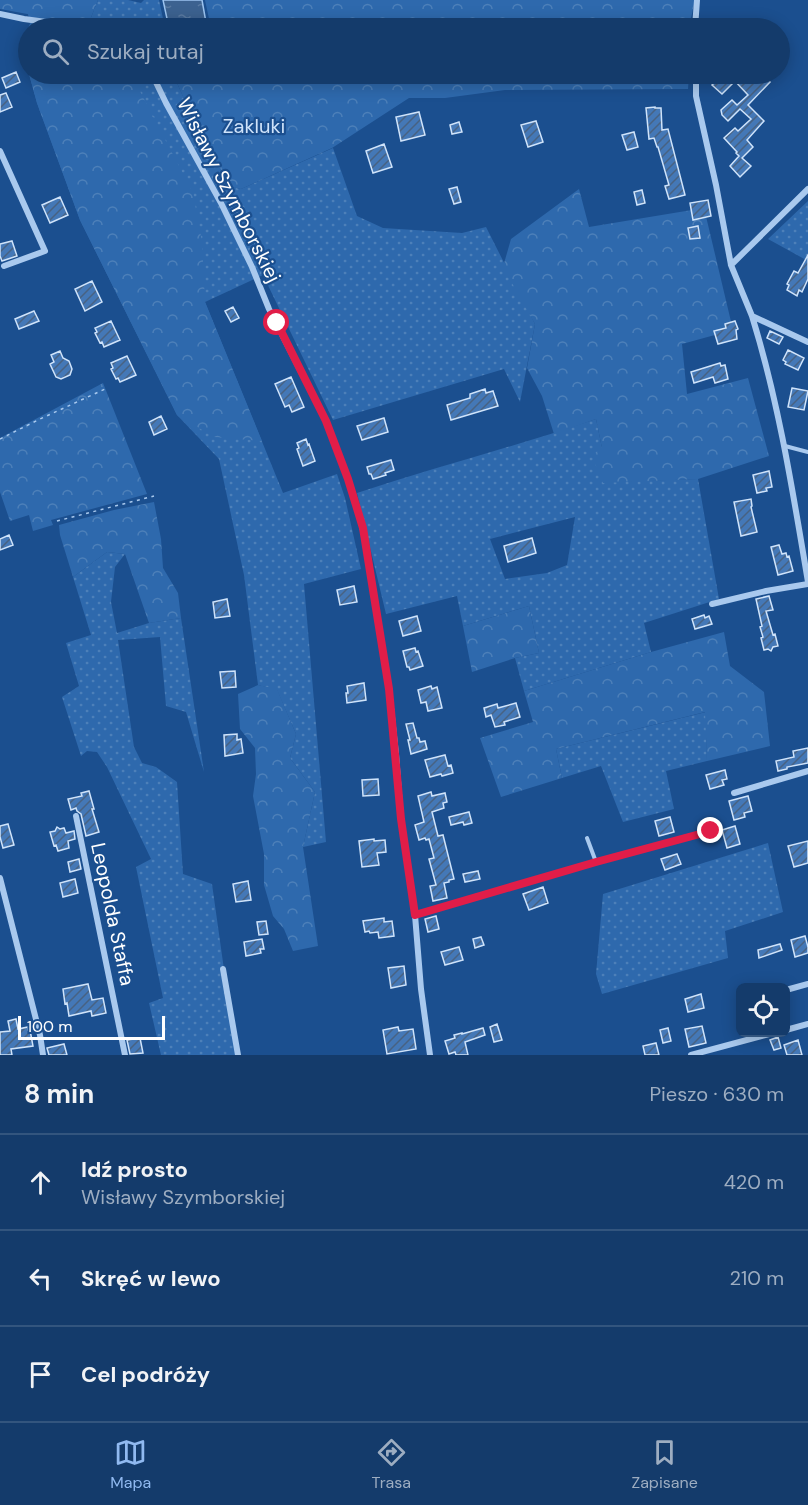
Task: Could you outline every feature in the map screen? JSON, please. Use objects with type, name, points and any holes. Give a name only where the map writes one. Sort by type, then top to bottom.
[{"type":"street","points":[[696,18],[697,0]]},
{"type":"street","points":[[0,14],[19,18]]},
{"type":"street","name":"Wisławy Szymborskiej","points":[[157,84],[221,203],[252,267],[269,309],[326,421],[360,517],[389,689],[401,819],[415,915],[421,989],[430,1055]]},
{"type":"street","points":[[696,84],[696,96],[716,185],[730,265],[752,316],[761,344],[784,446],[808,583],[712,604]]},
{"type":"street","points":[[0,151],[45,251],[4,266]]},
{"type":"street","points":[[730,265],[808,189]]},
{"type":"street","points":[[752,316],[808,342]]},
{"type":"street","points":[[734,793],[808,771]]},
{"type":"street","name":"Leopolda Staffa","points":[[76,816],[125,1055]]},
{"type":"street","points":[[0,878],[40,1035],[43,1055]]},
{"type":"street","points":[[223,969],[238,1055]]},
{"type":"street","points":[[790,989],[808,984]]},
{"type":"street","points":[[790,1029],[808,1024]]},
{"type":"street","points":[[691,1055],[758,1037]]},
{"type":"lane","points":[[784,446],[808,452]]},
{"type":"lane","points":[[415,915],[711,831]]},
{"type":"lane","points":[[587,838],[596,862]]},
{"type":"path","points":[[0,439],[105,389]]},
{"type":"path","points":[[57,521],[154,496]]},
{"type":"green space","points":[[0,0],[98,0],[91,18],[50,18],[0,9]]},
{"type":"green space","points":[[98,0],[128,0],[141,3],[144,0],[159,0],[163,18],[91,18]]},
{"type":"green space","points":[[205,0],[695,0],[691,18],[209,18]]},
{"type":"green space","points":[[28,13],[53,18],[29,18]]},
{"type":"green space","points":[[32,84],[177,84],[223,185],[241,189],[333,148],[357,216],[383,228],[462,233],[486,227],[535,324],[520,402],[504,369],[333,420],[263,275],[205,302],[283,493],[337,474],[345,498],[361,569],[304,584],[326,842],[303,847],[315,792],[290,758],[296,734],[277,690],[258,685],[244,575],[219,459],[177,415],[80,220]]},
{"type":"green space","points":[[32,84],[136,84],[193,193],[202,242],[205,302],[262,441],[214,437],[177,415],[80,220]]},
{"type":"green space","name":"Zakluki","points":[[177,84],[688,84],[688,89],[505,90],[445,98],[409,98],[332,148],[241,189],[222,185]]},
{"type":"green space","points":[[579,189],[589,227],[704,208],[733,330],[682,344],[687,394],[748,378],[769,456],[698,479],[603,483],[592,456],[602,448],[596,419],[554,434],[542,396],[527,368],[535,324],[503,267],[511,239]]},
{"type":"green space","points":[[808,201],[808,261],[768,239]]},
{"type":"green space","points":[[103,383],[147,494],[51,520],[53,525],[33,531],[29,515],[10,521],[0,492],[0,438]]},
{"type":"green space","points":[[596,419],[602,448],[603,482],[698,479],[719,599],[644,623],[651,652],[524,691],[515,658],[539,653],[529,606],[463,626],[457,596],[386,614],[357,493]],"holes":[[[575,517],[567,565],[547,573],[505,579],[490,539]]]},
{"type":"green space","points":[[154,502],[161,539],[163,568],[178,593],[181,618],[149,623],[125,554],[107,552],[73,577],[59,525]]},
{"type":"green space","points":[[107,552],[125,554],[115,567],[111,602],[117,633],[149,623],[181,618],[204,772],[186,712],[166,706],[160,637],[118,640],[134,747],[142,763],[156,767],[177,782],[183,874],[212,884],[236,1055],[161,1055],[149,1003],[163,998],[136,867],[151,859],[107,767],[97,752],[87,751],[81,756],[62,697],[79,686],[66,643],[91,635],[73,577]]},
{"type":"green space","points":[[529,606],[539,653],[472,672],[463,626]]},
{"type":"green space","points":[[724,632],[730,666],[764,692],[770,746],[707,761],[705,712],[556,749],[562,778],[501,797],[480,738],[533,722],[524,691]]},
{"type":"green space","points":[[258,685],[277,689],[296,734],[290,758],[315,792],[303,847],[318,946],[293,951],[284,929],[273,916],[264,885],[264,854],[253,796],[256,774],[255,748],[240,729],[238,694]]},
{"type":"green space","points":[[706,712],[707,761],[666,771],[674,809],[623,822],[601,766],[562,778],[556,749]]},
{"type":"green space","points":[[768,843],[783,912],[725,931],[728,958],[602,994],[596,974],[603,894]]},
{"type":"water","points":[[163,0],[202,0],[205,18],[167,18]]},
{"type":"building","points":[[16,72],[18,83],[6,88],[2,78]]},
{"type":"building","points":[[713,84],[732,84],[722,94]]},
{"type":"building","points":[[738,84],[768,84],[748,105],[764,121],[747,140],[753,147],[742,158],[751,166],[740,177],[730,166],[739,156],[724,138],[735,128],[738,131],[751,119],[740,109],[728,121],[722,115],[721,110],[732,100],[737,105],[748,95]]},
{"type":"building","points":[[6,93],[12,107],[0,112],[0,95]]},
{"type":"building","points":[[646,108],[661,108],[662,130],[668,129],[685,195],[669,199],[665,186],[669,185],[658,147],[654,138],[649,139]]},
{"type":"building","points":[[419,112],[425,135],[401,141],[396,117]]},
{"type":"building","points":[[536,121],[543,142],[528,147],[521,125]]},
{"type":"building","points":[[459,122],[462,132],[452,134],[450,125]]},
{"type":"building","points":[[634,132],[638,147],[627,150],[622,135]]},
{"type":"building","points":[[384,144],[392,167],[373,173],[366,151]]},
{"type":"building","points":[[457,187],[461,202],[454,204],[449,189]]},
{"type":"building","points":[[642,190],[645,203],[637,205],[634,192]]},
{"type":"building","points":[[60,197],[68,215],[50,223],[42,205]]},
{"type":"building","points":[[708,200],[711,216],[693,220],[690,203]]},
{"type":"building","points":[[698,226],[700,238],[690,239],[688,228]]},
{"type":"building","points":[[12,241],[17,256],[2,261],[0,244]]},
{"type":"building","points":[[808,255],[808,279],[802,292],[799,290],[797,296],[787,290],[789,285],[787,284],[794,271],[798,273]]},
{"type":"building","points":[[92,281],[102,302],[85,311],[75,289]]},
{"type":"building","points":[[233,307],[239,318],[231,322],[225,311]]},
{"type":"building","points":[[34,311],[39,321],[19,329],[15,319]]},
{"type":"building","points":[[111,321],[120,340],[104,347],[95,333],[97,332],[95,328]]},
{"type":"building","points":[[735,321],[738,329],[736,330],[737,339],[718,344],[714,331],[726,328],[725,324]]},
{"type":"building","points":[[770,331],[783,337],[779,344],[767,338]]},
{"type":"building","points":[[788,350],[804,358],[798,370],[785,364],[783,360]]},
{"type":"building","points":[[60,351],[63,358],[69,361],[72,369],[70,375],[61,379],[56,377],[50,364],[54,362],[51,355]]},
{"type":"building","points":[[127,356],[136,375],[120,382],[111,369],[113,368],[111,363]]},
{"type":"building","points":[[720,363],[721,366],[725,365],[728,379],[715,383],[713,377],[694,383],[691,372]]},
{"type":"building","points":[[291,377],[304,407],[292,412],[289,405],[285,407],[275,384]]},
{"type":"building","points":[[792,388],[808,391],[804,410],[788,407]]},
{"type":"building","points":[[485,389],[486,393],[493,391],[498,406],[451,420],[447,405],[470,398],[470,394]]},
{"type":"building","points":[[161,416],[167,429],[154,435],[149,422]]},
{"type":"building","points":[[384,418],[388,432],[362,440],[357,426]]},
{"type":"building","points":[[306,439],[315,461],[303,466],[297,443]]},
{"type":"building","points":[[391,460],[394,470],[373,479],[367,467]]},
{"type":"building","points":[[769,471],[772,487],[766,488],[767,491],[757,493],[753,475]]},
{"type":"building","points":[[751,499],[757,532],[741,536],[734,502]]},
{"type":"building","points":[[9,535],[13,545],[0,550],[0,539]]},
{"type":"building","points":[[532,538],[536,553],[508,562],[504,546]]},
{"type":"building","points":[[779,545],[782,554],[786,553],[787,557],[789,556],[793,571],[778,575],[771,547]]},
{"type":"building","points":[[354,586],[357,602],[340,605],[337,590]]},
{"type":"building","points":[[769,596],[773,610],[766,611],[778,646],[773,647],[771,651],[764,650],[756,599]]},
{"type":"building","points":[[227,599],[230,616],[215,618],[213,602]]},
{"type":"building","points":[[704,615],[705,618],[709,616],[712,624],[695,629],[692,619]]},
{"type":"building","points":[[417,616],[421,631],[403,636],[399,621]]},
{"type":"building","points":[[415,648],[423,666],[410,670],[403,651]]},
{"type":"building","points":[[235,671],[236,687],[222,688],[220,672]]},
{"type":"building","points":[[364,683],[366,700],[347,703],[347,686]]},
{"type":"building","points":[[431,686],[432,689],[437,687],[442,708],[428,711],[426,702],[421,703],[418,690]]},
{"type":"building","points":[[516,703],[520,717],[504,722],[505,725],[495,727],[491,715],[486,717],[484,708],[497,704],[498,708]]},
{"type":"building","points":[[413,723],[417,738],[420,742],[425,741],[427,749],[411,754],[406,724]]},
{"type":"building","points":[[237,734],[237,740],[241,739],[243,753],[225,756],[224,735]]},
{"type":"building","points":[[808,748],[808,763],[778,771],[776,761],[794,757],[793,751]]},
{"type":"building","points":[[445,755],[453,773],[430,777],[425,760]]},
{"type":"building","points":[[725,770],[727,779],[722,780],[724,785],[710,789],[706,775]]},
{"type":"building","points":[[378,779],[379,795],[363,796],[362,780]]},
{"type":"building","points":[[89,791],[99,832],[86,836],[81,814],[76,808],[71,810],[68,799],[82,796],[81,793]]},
{"type":"building","points":[[431,792],[432,796],[445,793],[447,802],[443,803],[444,808],[432,812],[438,836],[443,835],[454,879],[444,883],[447,898],[433,901],[430,886],[436,885],[429,859],[434,858],[429,839],[419,840],[415,825],[424,822],[418,796]]},
{"type":"building","points":[[748,796],[752,811],[744,813],[745,817],[734,820],[729,801]]},
{"type":"building","points":[[469,812],[472,823],[464,825],[463,822],[451,825],[449,817]]},
{"type":"building","points":[[670,817],[674,832],[659,836],[655,821]]},
{"type":"building","points":[[8,824],[14,845],[3,848],[0,826]]},
{"type":"building","points":[[735,826],[740,844],[727,848],[722,830]]},
{"type":"building","points":[[57,827],[64,828],[66,833],[74,831],[75,839],[68,841],[69,848],[58,851],[56,845],[54,846],[50,832],[55,831]]},
{"type":"building","points":[[374,839],[374,841],[385,840],[386,852],[377,853],[379,865],[362,867],[359,841]]},
{"type":"building","points":[[808,841],[808,863],[794,867],[788,846]]},
{"type":"building","points":[[677,854],[681,864],[665,870],[661,859]]},
{"type":"building","points":[[79,859],[81,869],[70,872],[68,862]]},
{"type":"building","points":[[478,871],[480,879],[465,882],[463,874]]},
{"type":"building","points":[[75,879],[78,893],[63,897],[60,883]]},
{"type":"building","points":[[248,881],[251,900],[236,902],[233,884]]},
{"type":"building","points":[[543,887],[548,903],[529,910],[523,894]]},
{"type":"building","points":[[436,916],[439,929],[428,932],[425,919]]},
{"type":"building","points":[[384,918],[384,922],[392,921],[394,936],[379,938],[378,932],[365,932],[363,921]]},
{"type":"building","points":[[266,921],[268,934],[259,935],[257,922]]},
{"type":"building","points":[[805,936],[808,953],[795,957],[791,940]]},
{"type":"building","points":[[481,937],[484,945],[475,948],[473,939]]},
{"type":"building","points":[[262,939],[264,949],[260,949],[261,953],[246,956],[244,942]]},
{"type":"building","points":[[780,944],[782,950],[759,958],[758,950]]},
{"type":"building","points":[[459,947],[463,960],[445,965],[441,952]]},
{"type":"building","points":[[404,966],[406,985],[391,988],[388,968]]},
{"type":"building","points":[[88,984],[92,1000],[103,998],[106,1013],[92,1016],[91,1011],[69,1016],[63,989]]},
{"type":"building","points":[[701,994],[704,1008],[688,1012],[685,999]]},
{"type":"building","points":[[16,1019],[18,1029],[28,1027],[30,1030],[33,1046],[11,1049],[12,1055],[0,1055],[0,1032],[10,1031],[8,1021]]},
{"type":"building","points":[[497,1024],[502,1040],[494,1042],[490,1027]]},
{"type":"building","points":[[702,1026],[706,1043],[689,1047],[685,1029]]},
{"type":"building","points":[[398,1027],[399,1031],[413,1029],[416,1049],[387,1054],[383,1030]]},
{"type":"building","points":[[483,1028],[485,1035],[465,1042],[468,1055],[456,1055],[455,1052],[449,1054],[445,1041],[455,1038],[454,1035]]},
{"type":"building","points":[[668,1028],[671,1041],[663,1043],[660,1030]]},
{"type":"building","points":[[778,1037],[781,1048],[774,1050],[770,1040]]},
{"type":"building","points":[[140,1038],[143,1053],[130,1054],[127,1040]]},
{"type":"building","points":[[798,1040],[802,1055],[787,1055],[784,1045]]},
{"type":"building","points":[[656,1043],[659,1055],[645,1055],[643,1046]]},
{"type":"building","points":[[64,1044],[67,1055],[49,1055],[47,1048]]},
{"type":"route","points":[[277,323],[326,421],[348,479],[363,528],[389,689],[401,819],[415,915],[711,831]]}]
